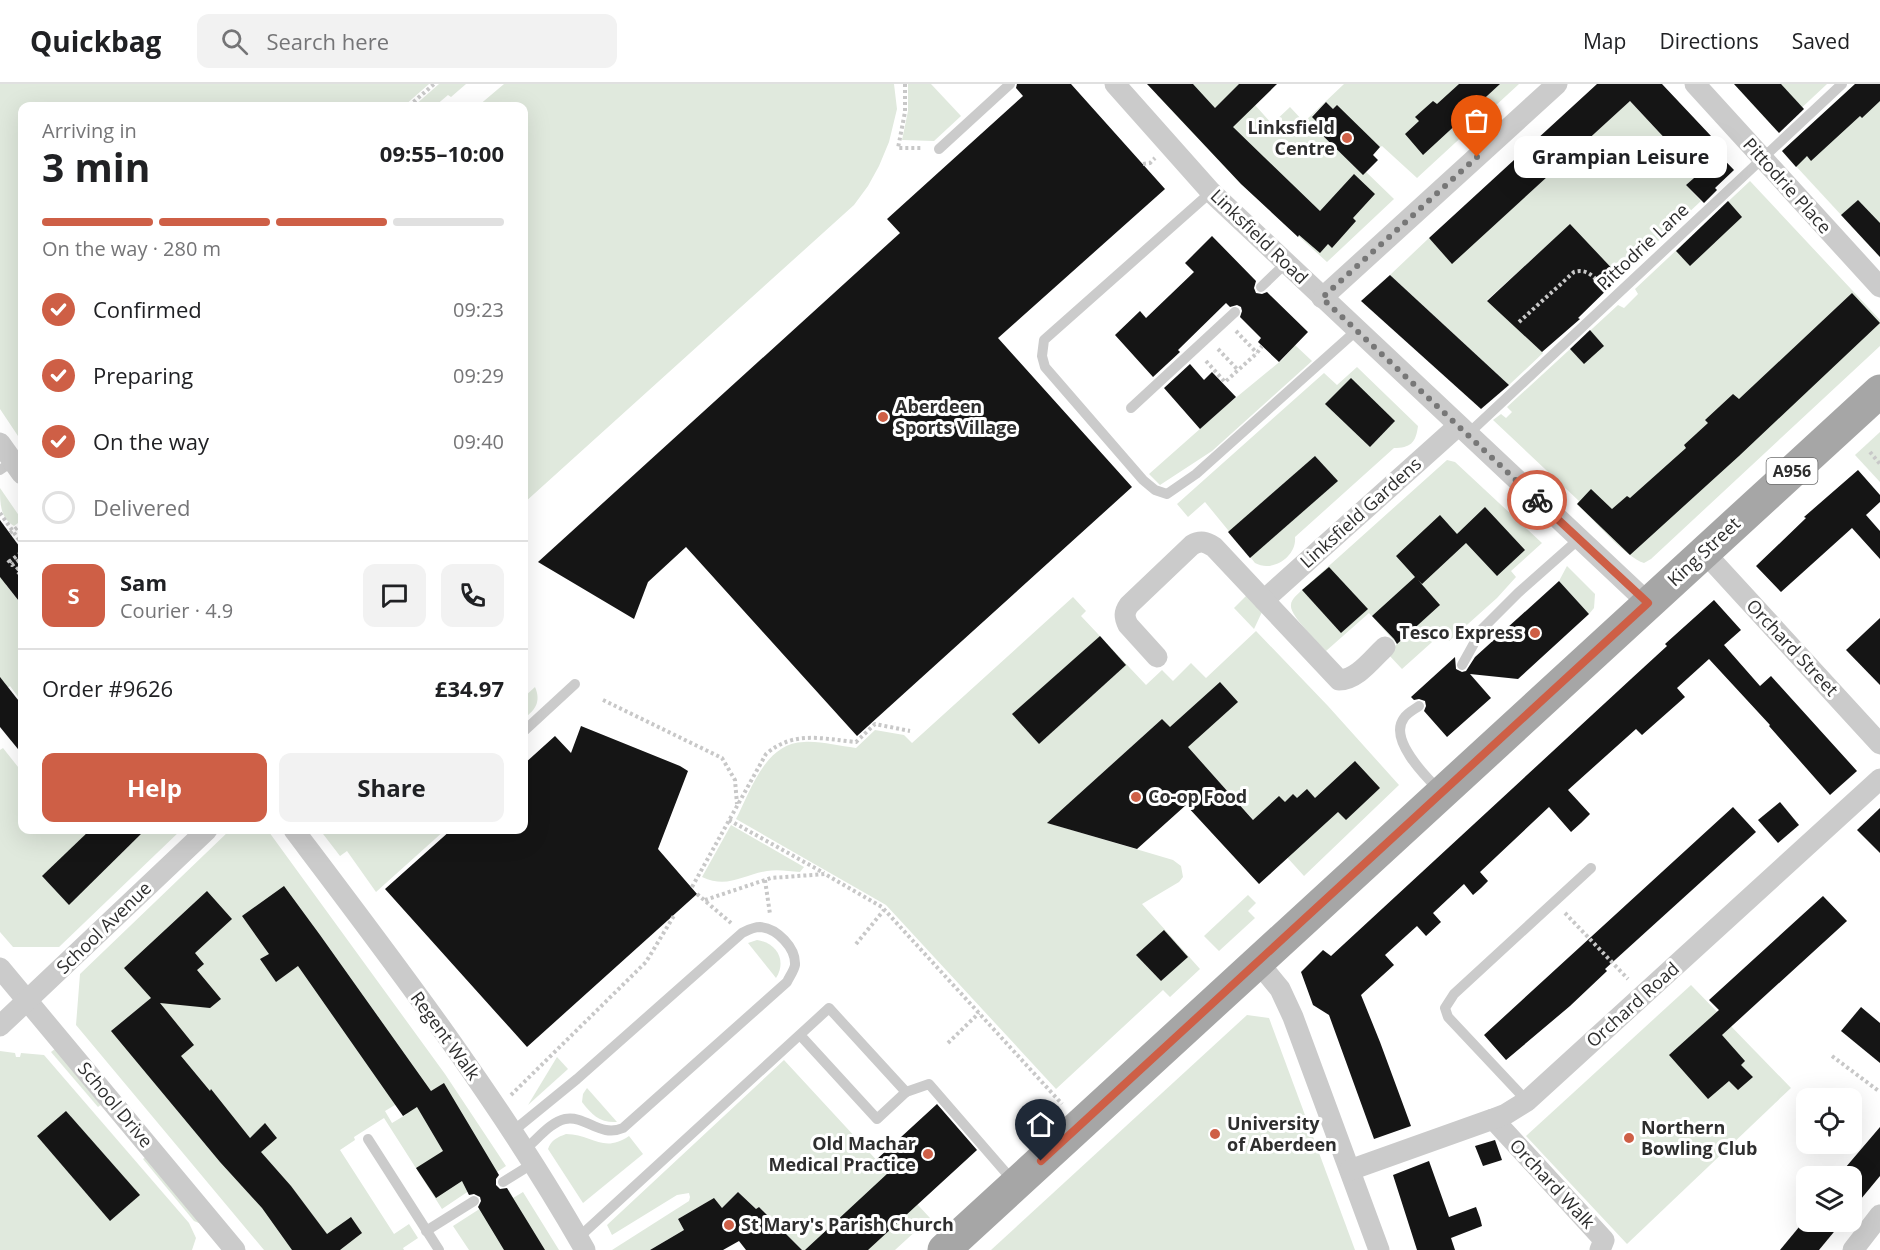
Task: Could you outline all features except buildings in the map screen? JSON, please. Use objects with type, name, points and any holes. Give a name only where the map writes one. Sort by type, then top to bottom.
[{"type":"main road","name":"King Street","points":[[944,1250],[1880,391]]},
{"type":"street","name":"Linksfield Road","points":[[1115,84],[1211,192],[1648,603]]},
{"type":"street","points":[[1322,298],[1557,84]]},
{"type":"street","name":"Pittodrie Place","points":[[1695,84],[1880,287]]},
{"type":"street","name":"Linksfield Gardens","points":[[1264,600],[1463,430]]},
{"type":"street","points":[[0,443],[12,468]]},
{"type":"street","points":[[1157,657],[1128,625],[1125,611],[1191,545],[1198,542],[1215,548],[1339,680],[1347,680],[1354,676],[1385,648]]},
{"type":"street","name":"Orchard Street","points":[[1704,552],[1880,744]]},
{"type":"street","name":"Orchard Road","points":[[1350,1170],[1506,1114],[1527,1101],[1880,779]]},
{"type":"street","name":"School Avenue","points":[[0,1026],[203,834]]},
{"type":"street","name":"Regent Walk","points":[[297,834],[436,1022],[497,1110],[581,1244]]},
{"type":"street","points":[[1257,961],[1286,1001],[1379,1250]]},
{"type":"street","name":"School Drive","points":[[0,968],[228,1247]]},
{"type":"street","name":"Orchard Walk","points":[[1493,1119],[1604,1240],[1600,1250]]},
{"type":"street","points":[[1852,1250],[1880,1215]]},
{"type":"lane","points":[[939,149],[1010,84]]},
{"type":"lane","name":"Pittodrie Lane","points":[[1463,430],[1613,298],[1842,84]]},
{"type":"lane","points":[[1211,192],[1044,340],[1042,356],[1045,367],[1143,480],[1155,490],[1167,494],[1196,474],[1357,330]]},
{"type":"lane","points":[[1261,286],[1285,264]]},
{"type":"lane","points":[[1131,408],[1235,312]]},
{"type":"lane","points":[[1462,665],[1482,629],[1518,593],[1579,539]]},
{"type":"lane","points":[[528,727],[575,684]]},
{"type":"lane","points":[[1419,706],[1403,718],[1400,730],[1405,748],[1414,762],[1441,793]]},
{"type":"lane","points":[[1527,1101],[1448,1017],[1445,1008],[1454,994],[1591,867]]},
{"type":"lane","points":[[503,1182],[528,1157],[557,1122],[567,1119],[615,1132],[623,1128],[787,982],[795,968],[794,955],[785,940],[772,930],[761,927],[751,928],[742,933],[577,1079],[512,1132]]},
{"type":"lane","points":[[581,1244],[829,1008],[906,1092]]},
{"type":"lane","points":[[800,1035],[877,1119],[906,1092],[929,1083],[1016,1185]]},
{"type":"lane","points":[[368,1139],[439,1250]]},
{"type":"lane","points":[[426,1231],[474,1201]]},
{"type":"path","points":[[414,102],[434,84]]},
{"type":"path","points":[[905,84],[906,112],[898,148],[939,149]]},
{"type":"path","points":[[1519,322],[1569,275],[1579,270],[1588,272],[1613,298]]},
{"type":"path","points":[[1208,338],[1238,370]]},
{"type":"path","points":[[1195,350],[1225,382],[1262,345]]},
{"type":"path","points":[[1242,366],[1247,372]]},
{"type":"path","points":[[1870,452],[1880,464]]},
{"type":"path","points":[[0,513],[18,540]]},
{"type":"path","points":[[11,532],[18,527]]},
{"type":"path","points":[[18,555],[9,561],[12,565],[18,561]]},
{"type":"path","points":[[603,700],[722,758],[735,780],[737,805]]},
{"type":"path","points":[[692,887],[766,754],[773,748],[791,738],[800,737],[856,742],[875,724],[910,731]]},
{"type":"path","points":[[729,820],[884,910],[1081,1124]]},
{"type":"path","points":[[705,900],[765,880],[825,874]]},
{"type":"path","points":[[765,880],[772,930]]},
{"type":"path","points":[[697,894],[742,933]]},
{"type":"path","points":[[1554,901],[1644,996]]},
{"type":"path","points":[[856,944],[884,910]]},
{"type":"path","points":[[497,1110],[646,962],[675,914]]},
{"type":"path","points":[[948,1043],[979,1013]]},
{"type":"path","points":[[1832,1056],[1880,1092]]},
{"type":"shaded area","points":[[0,84],[429,84],[409,102],[18,102],[18,436],[0,409]]},
{"type":"shaded area","points":[[439,84],[466,84],[451,97],[448,95],[440,102],[419,102]]},
{"type":"shaded area","points":[[504,84],[894,84],[897,109],[889,142],[879,166],[854,205],[528,499],[528,102],[483,102]]},
{"type":"shaded area","points":[[908,84],[931,84],[961,116],[934,141],[902,140],[908,111]]},
{"type":"shaded area","points":[[1170,84],[1268,84],[1272,89],[1255,105],[1272,124],[1290,107],[1304,122],[1344,84],[1519,84],[1417,178],[1337,106],[1333,109],[1326,102],[1312,116],[1319,124],[1315,128],[1358,170],[1361,167],[1394,199],[1327,262],[1241,184],[1157,95]]},
{"type":"shaded area","points":[[1734,84],[1827,84],[1777,131]]},
{"type":"shaded area","points":[[1855,84],[1880,84],[1880,257],[1782,151]]},
{"type":"shaded area","points":[[1630,101],[1685,160],[1681,164],[1694,178],[1686,185],[1701,201],[1620,277],[1570,225],[1487,300],[1543,353],[1509,385],[1390,275],[1429,238],[1452,263]]},
{"type":"shaded area","points":[[1750,181],[1880,320],[1880,346],[1644,563],[1628,554],[1610,537],[1577,504],[1579,501],[1493,420],[1501,414],[1506,418],[1512,412],[1507,407],[1618,305],[1624,308],[1638,294],[1635,289]]},
{"type":"shaded area","points":[[1295,345],[1312,361],[1212,451],[1160,485],[1149,474],[1283,359]]},
{"type":"shaded area","points":[[1357,367],[1418,426],[1416,437],[1408,446],[1394,448],[1295,537],[1292,550],[1283,561],[1269,566],[1255,563],[1205,502],[1188,517],[1177,504],[1324,373],[1337,385]]},
{"type":"shaded area","points":[[1880,432],[1880,482],[1855,455]]},
{"type":"shaded area","points":[[1447,460],[1455,462],[1542,543],[1511,571],[1516,577],[1497,598],[1449,641],[1441,634],[1402,669],[1387,653],[1397,644],[1369,613],[1326,651],[1295,615],[1291,605],[1293,599]]},
{"type":"shaded area","points":[[0,488],[18,514],[18,523],[14,526],[9,523],[3,514]]},
{"type":"shaded area","points":[[18,564],[18,575],[6,585],[18,600],[18,697],[10,686],[0,694],[0,566],[11,570]]},
{"type":"shaded area","points":[[1567,566],[1595,594],[1594,608],[1589,614],[1559,581]]},
{"type":"shaded area","points":[[1247,595],[1262,612],[1254,629],[1234,608]]},
{"type":"shaded area","points":[[1073,597],[1086,611],[1081,616],[1146,685],[1162,670],[1173,681],[1191,663],[1206,678],[1256,631],[1399,785],[1304,876],[1162,719],[1048,823],[1173,860],[1181,866],[1183,877],[1179,882],[1142,904],[1200,969],[1170,997],[1163,990],[1056,1089],[886,905],[736,819],[761,770],[779,750],[790,744],[804,742],[856,748],[875,730],[904,735],[912,743]]},
{"type":"shaded area","points":[[535,687],[538,697],[536,705],[528,715],[528,693]]},
{"type":"shaded area","points":[[3,748],[18,767],[18,834],[177,834],[59,947],[13,947],[0,932],[0,750]]},
{"type":"shaded area","points":[[731,825],[804,867],[800,872],[771,870],[720,882],[702,877]]},
{"type":"shaded area","points":[[226,834],[270,834],[445,1074],[506,1166],[442,1209],[384,1118],[354,1137],[355,1140],[340,1150],[394,1234],[409,1224],[418,1238],[403,1248],[404,1250],[264,1250],[76,1025],[80,974]],"holes":[[[400,1102],[407,1114],[392,1123],[385,1111]]]},
{"type":"shaded area","points":[[323,834],[441,834],[376,892],[347,851],[340,856]]},
{"type":"shaded area","points":[[1248,895],[1256,903],[1248,911],[1255,918],[1219,951],[1204,936]]},
{"type":"shaded area","points":[[757,940],[770,945],[778,954],[780,965],[776,978],[748,943]]},
{"type":"shaded area","points":[[1691,985],[1791,1088],[1627,1244],[1526,1136]]},
{"type":"shaded area","name":"University of Aberdeen","points":[[1247,1015],[1269,1018],[1355,1250],[991,1250]]},
{"type":"shaded area","points":[[55,1049],[102,1104],[98,1107],[51,1052]]},
{"type":"shaded area","points":[[0,1051],[15,1053],[16,1057],[20,1057],[21,1053],[44,1055],[189,1223],[196,1238],[192,1250],[0,1250]]},
{"type":"shaded area","points":[[557,1057],[568,1069],[528,1105]]},
{"type":"shaded area","points":[[784,1060],[930,1218],[895,1250],[802,1250],[759,1207],[756,1209],[738,1192],[722,1208],[713,1199],[678,1219],[684,1230],[650,1250],[612,1250],[689,1201],[689,1193],[677,1195],[612,1235],[607,1225]]},
{"type":"shaded area","points":[[587,1088],[617,1122],[601,1120],[589,1111],[582,1102]]},
{"type":"shaded area","points":[[566,1134],[604,1143],[620,1141],[629,1136],[643,1154],[583,1203],[548,1149],[553,1141]]},
{"type":"shaded area","points":[[147,1156],[201,1224],[194,1221],[143,1159]]},
{"type":"shaded area","points":[[509,1190],[513,1198],[523,1192],[559,1250],[469,1250],[453,1226]]},
{"type":"way so far","points":[[1477,157],[1322,298],[1537,500]]},
{"type":"place","name":"Linksfield Centre","points":[[1347,138]]},
{"type":"place","name":"Grampian Leisure","points":[[1477,157]]},
{"type":"place","name":"Aberdeen Sports Village","points":[[883,417]]},
{"type":"place","name":"Tesco Express","points":[[1535,633]]},
{"type":"place","name":"Co-op Food","points":[[1136,797]]},
{"type":"place","name":"University of Aberdeen","points":[[1215,1134]]},
{"type":"place","name":"Northern Bowling Club","points":[[1629,1138]]},
{"type":"place","name":"Old Machar Medical Practice","points":[[928,1154]]},
{"type":"place","name":"St Mary's Parish Church","points":[[729,1225]]},
{"type":"route","points":[[1041,1161],[1648,603],[1537,500]]}]
